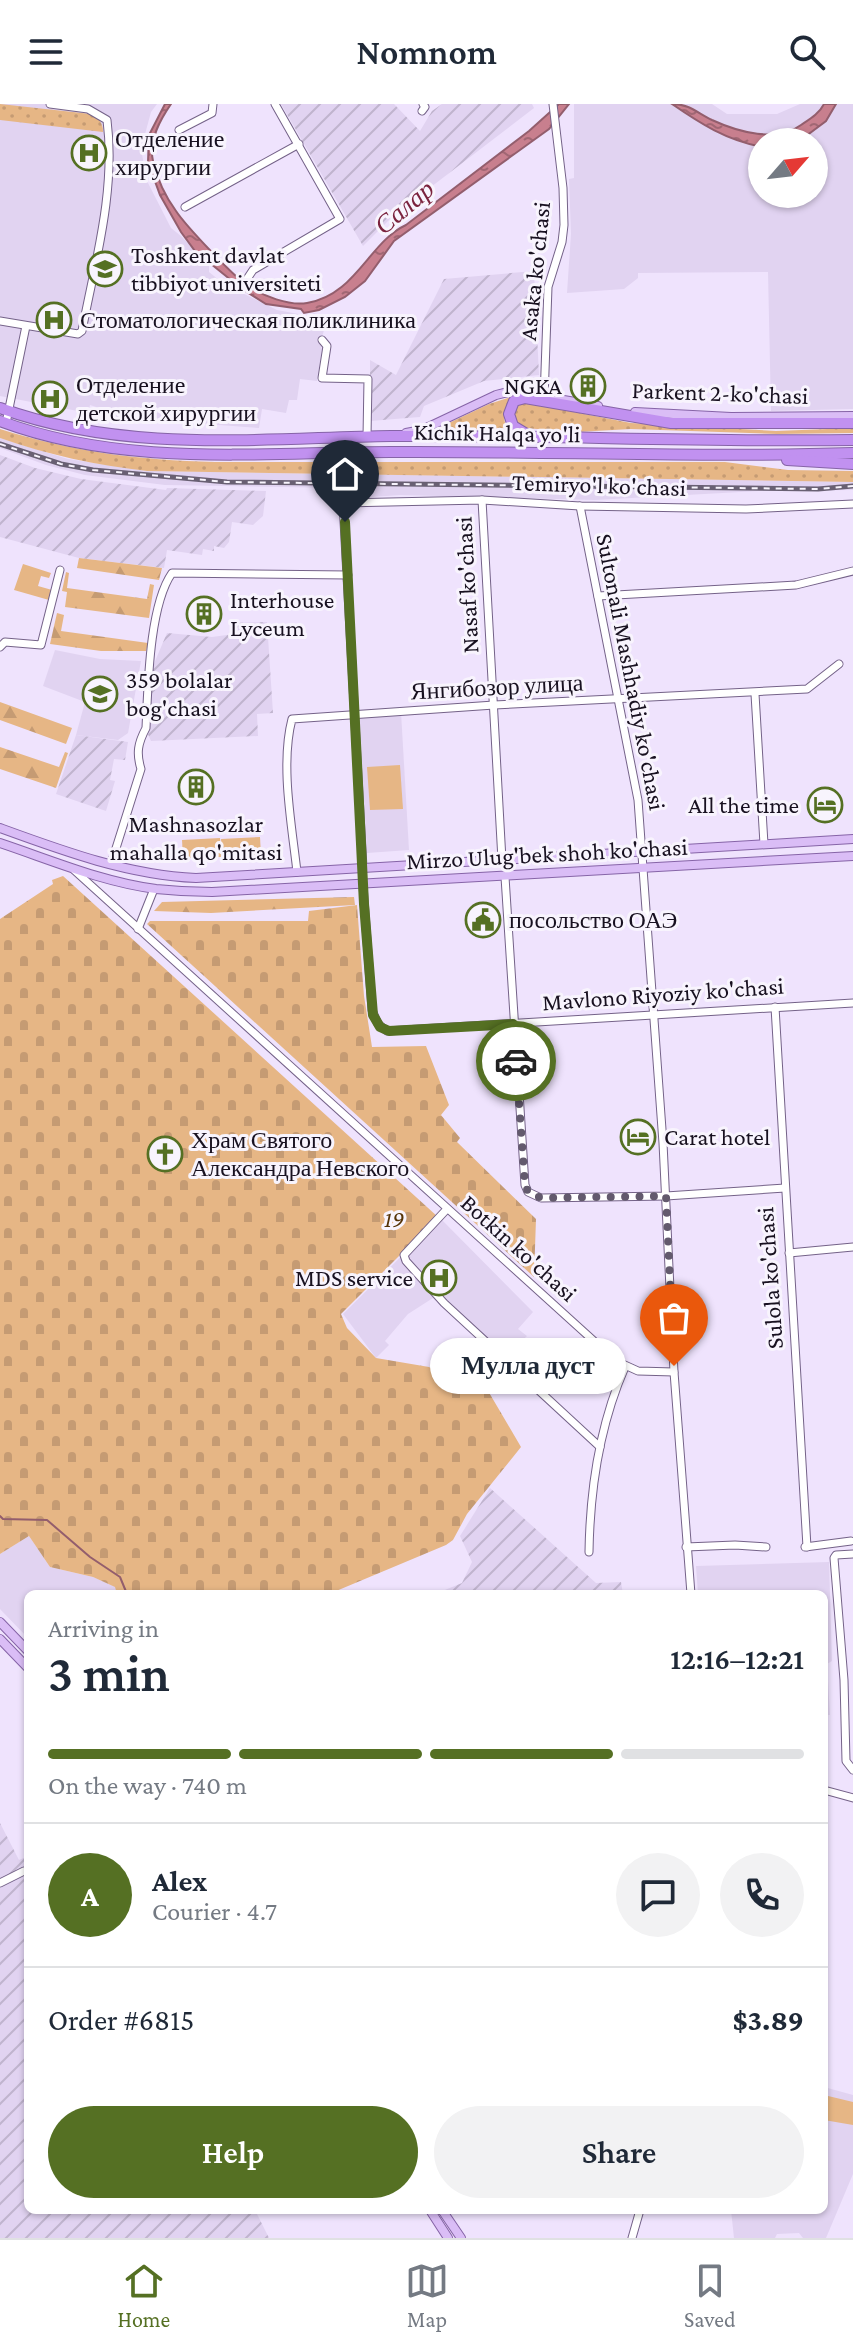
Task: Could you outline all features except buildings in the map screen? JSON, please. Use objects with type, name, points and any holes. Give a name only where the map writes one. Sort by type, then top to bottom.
[{"type":"highway","points":[[533,437],[513,426],[510,419],[510,409],[519,399],[544,398],[671,423],[853,423]]},
{"type":"highway","name":"Kichik Halqa yo'li","points":[[4,416],[84,431],[206,441],[389,436],[853,440]]},
{"type":"highway","name":"Kichik Halqa yo'li","points":[[4,416],[78,443],[105,448],[209,455],[391,452],[853,453]]},
{"type":"highway","points":[[726,455],[853,464]]},
{"type":"main road","name":"Parkent 2-ko'chasi","points":[[389,436],[422,430],[506,391],[526,391],[544,398],[668,415],[853,416]]},
{"type":"main road","points":[[0,828],[111,864],[151,873],[151,888]]},
{"type":"main road","name":"Mirzo Ulug'bek shoh ko'chasi","points":[[151,873],[215,878],[853,839]]},
{"type":"main road","points":[[823,841],[825,858]]},
{"type":"main road","name":"Botkin ko'chasi","points":[[0,843],[73,868],[151,888]]},
{"type":"main road","name":"Mirzo Ulug'bek shoh ko'chasi","points":[[151,888],[239,892],[853,856]]},
{"type":"main road","points":[[363,868],[363,885]]},
{"type":"main road","points":[[0,1622],[24,1647]]},
{"type":"main road","points":[[0,1639],[24,1664]]},
{"type":"main road","points":[[433,2214],[448,2238]]},
{"type":"main road","points":[[445,2214],[461,2238]]},
{"type":"street","points":[[0,321],[78,334],[82,331],[100,245],[108,183],[110,142],[107,120],[88,109],[50,104]]},
{"type":"street","points":[[179,130],[212,113],[213,104]]},
{"type":"street","points":[[247,279],[253,270],[339,222],[275,104]]},
{"type":"street","name":"Asaka ko'chasi","points":[[544,398],[548,287],[564,225],[554,104]]},
{"type":"street","points":[[185,207],[299,144]]},
{"type":"street","points":[[4,416],[26,326]]},
{"type":"street","points":[[322,340],[327,346],[322,378],[368,379],[367,437]]},
{"type":"street","name":"Temiryo'l ko'chasi","points":[[348,575],[343,503],[482,500],[580,506],[746,509],[853,504]]},
{"type":"street","name":"Nasaf ko'chasi","points":[[482,500],[502,860]]},
{"type":"street","name":"Sultonali Mashhadiy ko'chasi","points":[[580,506],[638,800],[666,1196],[689,1590]]},
{"type":"street","points":[[0,647],[5,642],[41,645],[60,570]]},
{"type":"street","points":[[598,596],[796,585],[853,571]]},
{"type":"street","points":[[111,864],[141,769],[137,756],[146,728],[154,624],[164,584],[172,573],[348,575],[363,868]]},
{"type":"street","name":"Янгибозор улица","points":[[297,872],[287,739],[292,719],[807,689],[839,664]]},
{"type":"street","points":[[755,694],[764,844]]},
{"type":"street","name":"Botkin ko'chasi","points":[[73,868],[446,1210],[625,1367]]},
{"type":"street","points":[[505,877],[513,1024],[528,1192],[541,1198],[666,1196],[785,1188]]},
{"type":"street","name":"Mavlono Riyoziy ko'chasi","points":[[363,885],[373,1015],[380,1027],[389,1031],[853,1003]]},
{"type":"street","points":[[138,929],[151,888]]},
{"type":"street","name":"Sulola ko'chasi","points":[[775,1007],[805,1547],[851,1541]]},
{"type":"street","points":[[446,1210],[404,1255],[406,1261],[444,1303],[600,1447]]},
{"type":"street","points":[[789,1253],[853,1247]]},
{"type":"street","points":[[589,1552],[592,1496],[600,1447],[614,1392],[625,1367],[644,1372],[674,1372]]},
{"type":"street","points":[[686,1547],[766,1547]]},
{"type":"street","points":[[853,1554],[835,1556],[846,1761],[853,1770]]},
{"type":"street","points":[[828,1793],[853,1800]]},
{"type":"street","points":[[0,1883],[24,1871]]},
{"type":"street","points":[[632,2238],[639,2214]]},
{"type":"shaded area","name":"Toshkent davlat tibbiyot universiteti","points":[[0,104],[157,104],[151,112],[141,149],[147,181],[171,228],[209,265],[209,272],[224,284],[277,310],[327,317],[323,334],[318,340],[322,349],[317,381],[300,379],[297,400],[289,400],[286,413],[262,409],[259,428],[98,416],[99,408],[90,405],[88,413],[0,396]]},
{"type":"shaded area","points":[[281,104],[394,104],[420,131],[432,111],[442,104],[532,104],[534,108],[393,216],[363,246]]},
{"type":"shaded area","points":[[574,104],[712,104],[727,114],[777,114],[800,104],[853,104],[853,409],[771,411],[768,272],[638,273],[638,278],[624,289],[567,293],[571,234],[569,179],[574,178]]},
{"type":"shaded area","points":[[534,271],[539,375],[484,381],[424,406],[420,417],[370,421],[370,360],[396,375],[444,279]]},
{"type":"shaded area","points":[[0,438],[68,459],[147,471],[853,482],[853,490],[759,491],[595,500],[400,495],[344,499],[343,488],[165,485],[85,475],[0,448]]},
{"type":"shaded area","points":[[0,455],[35,468],[81,479],[166,490],[266,491],[263,516],[253,525],[232,522],[229,542],[224,548],[214,546],[214,551],[203,549],[202,555],[167,550],[164,568],[79,558],[0,537]]},
{"type":"shaded area","points":[[267,622],[273,713],[257,714],[258,736],[151,741],[147,732],[153,666],[167,633],[212,637],[234,634],[233,623]]},
{"type":"shaded area","name":"359 bolalar bog'chasi","points":[[55,650],[100,659],[141,661],[128,733],[118,740],[76,735],[85,702],[43,686]]},
{"type":"shaded area","points":[[401,712],[409,850],[367,853],[359,714]]},
{"type":"shaded area","points":[[76,735],[128,742],[125,760],[114,759],[110,780],[115,781],[106,811],[56,794]]},
{"type":"shaded area","name":"MDS service","points":[[440,1218],[533,1312],[518,1329],[527,1336],[506,1356],[433,1298],[408,1314],[385,1341],[389,1345],[376,1358],[343,1314]]},
{"type":"shaded area","points":[[490,1488],[596,1583],[621,1582],[622,1590],[445,1590],[462,1583],[472,1562],[460,1536]]},
{"type":"shaded area","points":[[29,1536],[50,1567],[93,1577],[116,1587],[116,1590],[24,1590],[24,1634],[0,1609],[0,1554]]},
{"type":"shaded area","points":[[829,1562],[832,1661],[828,1663],[828,1590],[698,1590],[696,1566]]},
{"type":"shaded area","points":[[0,1823],[19,1860],[24,1858],[24,2214],[257,2214],[269,2238],[0,2238]]},
{"type":"shaded area","points":[[828,2088],[853,2095],[853,2174],[826,2238],[803,2238],[799,2233],[777,2234],[775,2238],[734,2238],[731,2214],[828,2214]]},
{"type":"green space","points":[[0,104],[91,114],[100,121],[103,132],[0,120]]},
{"type":"green space","points":[[517,395],[505,410],[507,428],[432,431],[489,404]]},
{"type":"green space","points":[[522,402],[631,423],[776,431],[853,428],[853,433],[631,429],[577,432],[524,428],[516,425],[512,412]]},
{"type":"green space","points":[[0,429],[80,449],[187,461],[725,462],[788,470],[853,471],[853,482],[147,471],[36,449],[0,438]]},
{"type":"green space","points":[[79,558],[162,568],[159,580],[77,568]]},
{"type":"green space","points":[[23,564],[51,573],[49,578],[41,576],[38,586],[52,590],[49,600],[14,590]]},
{"type":"green space","points":[[66,572],[69,573],[67,588],[147,599],[150,584],[154,585],[149,618],[65,607],[67,592],[62,591]]},
{"type":"green space","points":[[57,613],[64,615],[61,631],[148,643],[146,651],[101,651],[50,644]]},
{"type":"green space","points":[[0,702],[72,728],[66,744],[0,720]]},
{"type":"green space","points":[[0,747],[59,767],[65,752],[68,753],[56,788],[0,769]]},
{"type":"green space","points":[[400,765],[403,809],[370,810],[367,767]]},
{"type":"green space","points":[[260,837],[261,855],[222,857],[221,839]]},
{"type":"green space","points":[[220,838],[221,857],[183,858],[182,840]]},
{"type":"green space","name":"19","points":[[63,876],[438,1217],[341,1314],[347,1328],[376,1358],[429,1367],[444,1376],[484,1384],[521,1447],[467,1514],[453,1540],[446,1545],[339,1590],[116,1590],[93,1577],[50,1567],[29,1536],[0,1554],[0,919],[53,884],[52,880]]},
{"type":"green space","points":[[354,897],[355,905],[211,913],[154,911],[162,902]]},
{"type":"green space","points":[[357,905],[364,996],[372,1047],[426,1046],[449,1105],[441,1115],[460,1138],[457,1142],[536,1219],[534,1277],[147,924],[150,921],[308,921],[309,911]]},
{"type":"green space","points":[[828,2096],[853,2102],[853,2125],[828,2121]]},
{"type":"water","name":"Салар","points":[[165,104],[171,104],[156,131],[152,153],[159,180],[172,205],[210,251],[248,286],[276,299],[300,304],[324,298],[338,290],[393,233],[529,131],[559,104],[569,104],[549,129],[394,241],[365,281],[345,297],[319,310],[304,313],[301,309],[266,304],[242,289],[195,251],[181,232],[160,195],[148,162],[149,135]]},
{"type":"water","points":[[672,104],[688,107],[712,120],[748,132],[748,143],[714,130]]},
{"type":"water","points":[[824,104],[836,104],[826,121],[817,128],[794,128],[814,116]]},
{"type":"waterway","points":[[0,1516],[3,1519],[47,1520],[90,1557],[120,1577],[125,1590]]},
{"type":"railway","points":[[0,444],[61,464],[93,470],[227,482],[818,489],[853,486]]},
{"type":"way so far","points":[[516,1061],[528,1192],[541,1198],[666,1196],[674,1366]]},
{"type":"place","name":"Отделение хирургии","points":[[89,153]]},
{"type":"place","name":"Toshkent davlat tibbiyot universiteti","points":[[105,269]]},
{"type":"place","name":"Стоматологическая поликлиника","points":[[54,320]]},
{"type":"place","name":"NGKA","points":[[588,386]]},
{"type":"place","name":"Отделение детской хирургии","points":[[50,399]]},
{"type":"place","name":"Interhouse Lyceum","points":[[204,614]]},
{"type":"place","name":"359 bolalar bog'chasi","points":[[100,694]]},
{"type":"place","name":"Mashnasozlar mahalla qo'mitasi","points":[[196,787]]},
{"type":"place","name":"All the time","points":[[825,805]]},
{"type":"place","name":"посольство ОАЭ","points":[[483,920]]},
{"type":"place","name":"Carat hotel","points":[[638,1137]]},
{"type":"place","name":"Храм Святого Александра Невского","points":[[165,1154]]},
{"type":"place","name":"MDS service","points":[[439,1278]]},
{"type":"place","name":"Мулла дуст","points":[[674,1366]]},
{"type":"route","points":[[345,522],[364,904],[373,1015],[380,1027],[389,1031],[513,1024],[516,1061]]}]
